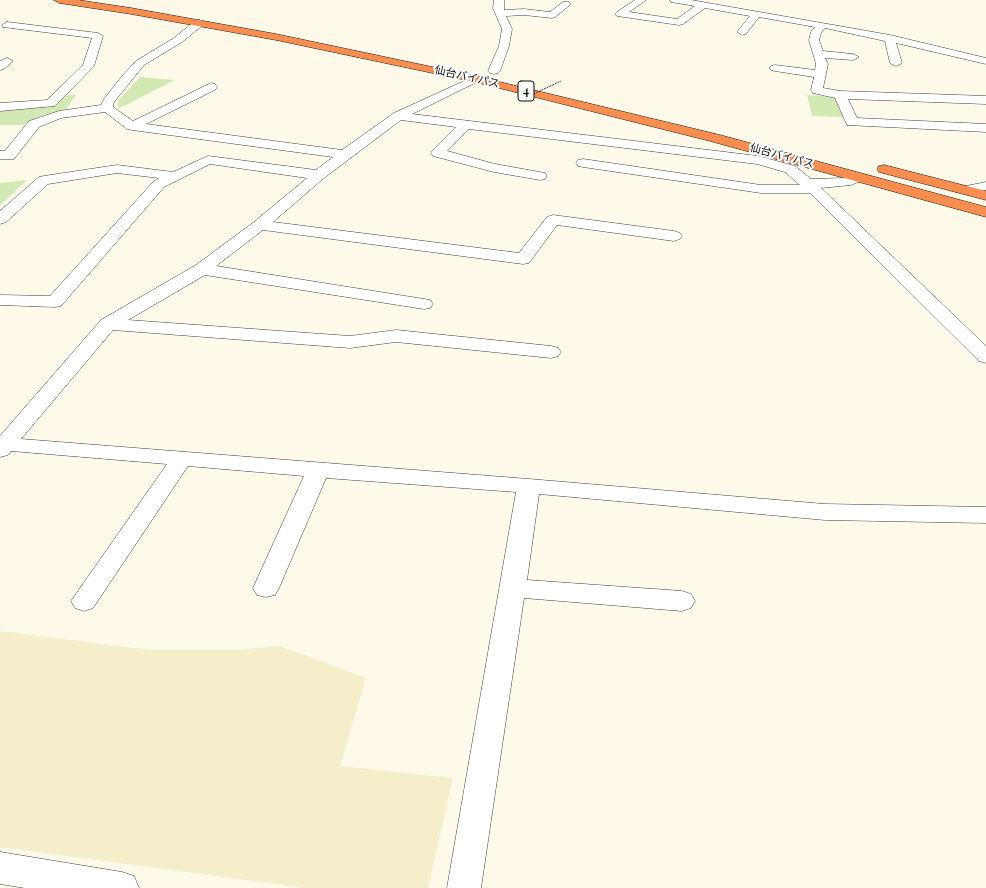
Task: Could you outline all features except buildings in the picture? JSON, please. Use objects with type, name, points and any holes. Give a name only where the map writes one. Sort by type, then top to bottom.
[{"type":"highway","name":"仙台バイパス","points":[[59,0],[131,11],[291,40],[476,79],[708,136],[986,212]]},
{"type":"highway","name":"仙台バイパス","points":[[111,0],[353,42],[509,75]]},
{"type":"highway","points":[[874,166],[986,196]]},
{"type":"street","points":[[494,71],[504,46],[507,29],[498,8],[499,0]]},
{"type":"street","points":[[641,0],[620,14],[679,22],[704,5]]},
{"type":"street","points":[[674,0],[823,25],[890,38],[984,60]]},
{"type":"street","points":[[500,12],[524,12],[552,15],[567,8]]},
{"type":"street","points":[[742,32],[757,14]]},
{"type":"street","points":[[107,108],[108,102],[140,63],[178,40],[200,23]]},
{"type":"street","points":[[823,25],[816,32],[814,40],[822,64],[817,90],[840,95],[986,100]]},
{"type":"street","points":[[0,107],[51,103],[88,66],[98,36],[2,26]]},
{"type":"street","points":[[890,38],[892,52],[896,63]]},
{"type":"street","points":[[818,54],[853,57]]},
{"type":"street","points":[[972,70],[965,62],[984,60]]},
{"type":"street","points":[[775,68],[819,74]]},
{"type":"street","points":[[2,446],[108,324],[202,269],[260,225],[319,175],[398,116],[476,79]]},
{"type":"street","points":[[132,126],[211,88]]},
{"type":"street","points":[[840,95],[852,122],[986,128]]},
{"type":"street","points":[[0,156],[8,156],[34,124],[59,115],[107,108],[132,126],[346,155]]},
{"type":"street","points":[[398,116],[758,160],[790,169],[811,187],[986,357]]},
{"type":"street","points":[[465,125],[438,153],[494,168],[540,176]]},
{"type":"street","points":[[0,300],[55,302],[159,184],[208,160],[319,175]]},
{"type":"street","points":[[583,163],[633,176],[717,188],[761,189],[811,187],[846,182],[858,177]]},
{"type":"street","points":[[0,219],[44,180],[117,168],[174,176]]},
{"type":"street","points":[[966,190],[986,186]]},
{"type":"street","points":[[260,225],[522,259],[553,220],[674,236]]},
{"type":"street","points":[[202,269],[424,304]]},
{"type":"street","points":[[108,324],[350,342],[396,336],[551,352]]},
{"type":"street","points":[[2,446],[529,486],[825,512],[986,515]]},
{"type":"street","points":[[84,601],[182,459]]},
{"type":"street","points":[[266,588],[318,470]]},
{"type":"street","points":[[464,888],[529,486]]},
{"type":"street","points":[[513,588],[682,601]]},
{"type":"street","points":[[0,868],[122,888]]},
{"type":"path","points":[[525,98],[561,81]]},
{"type":"shaded area","points":[[0,631],[150,650],[239,650],[280,646],[366,678],[340,766],[453,778],[428,888],[305,888],[0,847]]},
{"type":"green space","points":[[140,77],[175,80],[118,109],[118,101]]},
{"type":"green space","points":[[69,95],[76,95],[66,109],[40,116],[23,125],[0,125],[0,111],[54,104]]},
{"type":"green space","points":[[807,95],[836,99],[844,117],[812,116]]},
{"type":"green space","points":[[27,180],[0,205],[0,183]]}]
